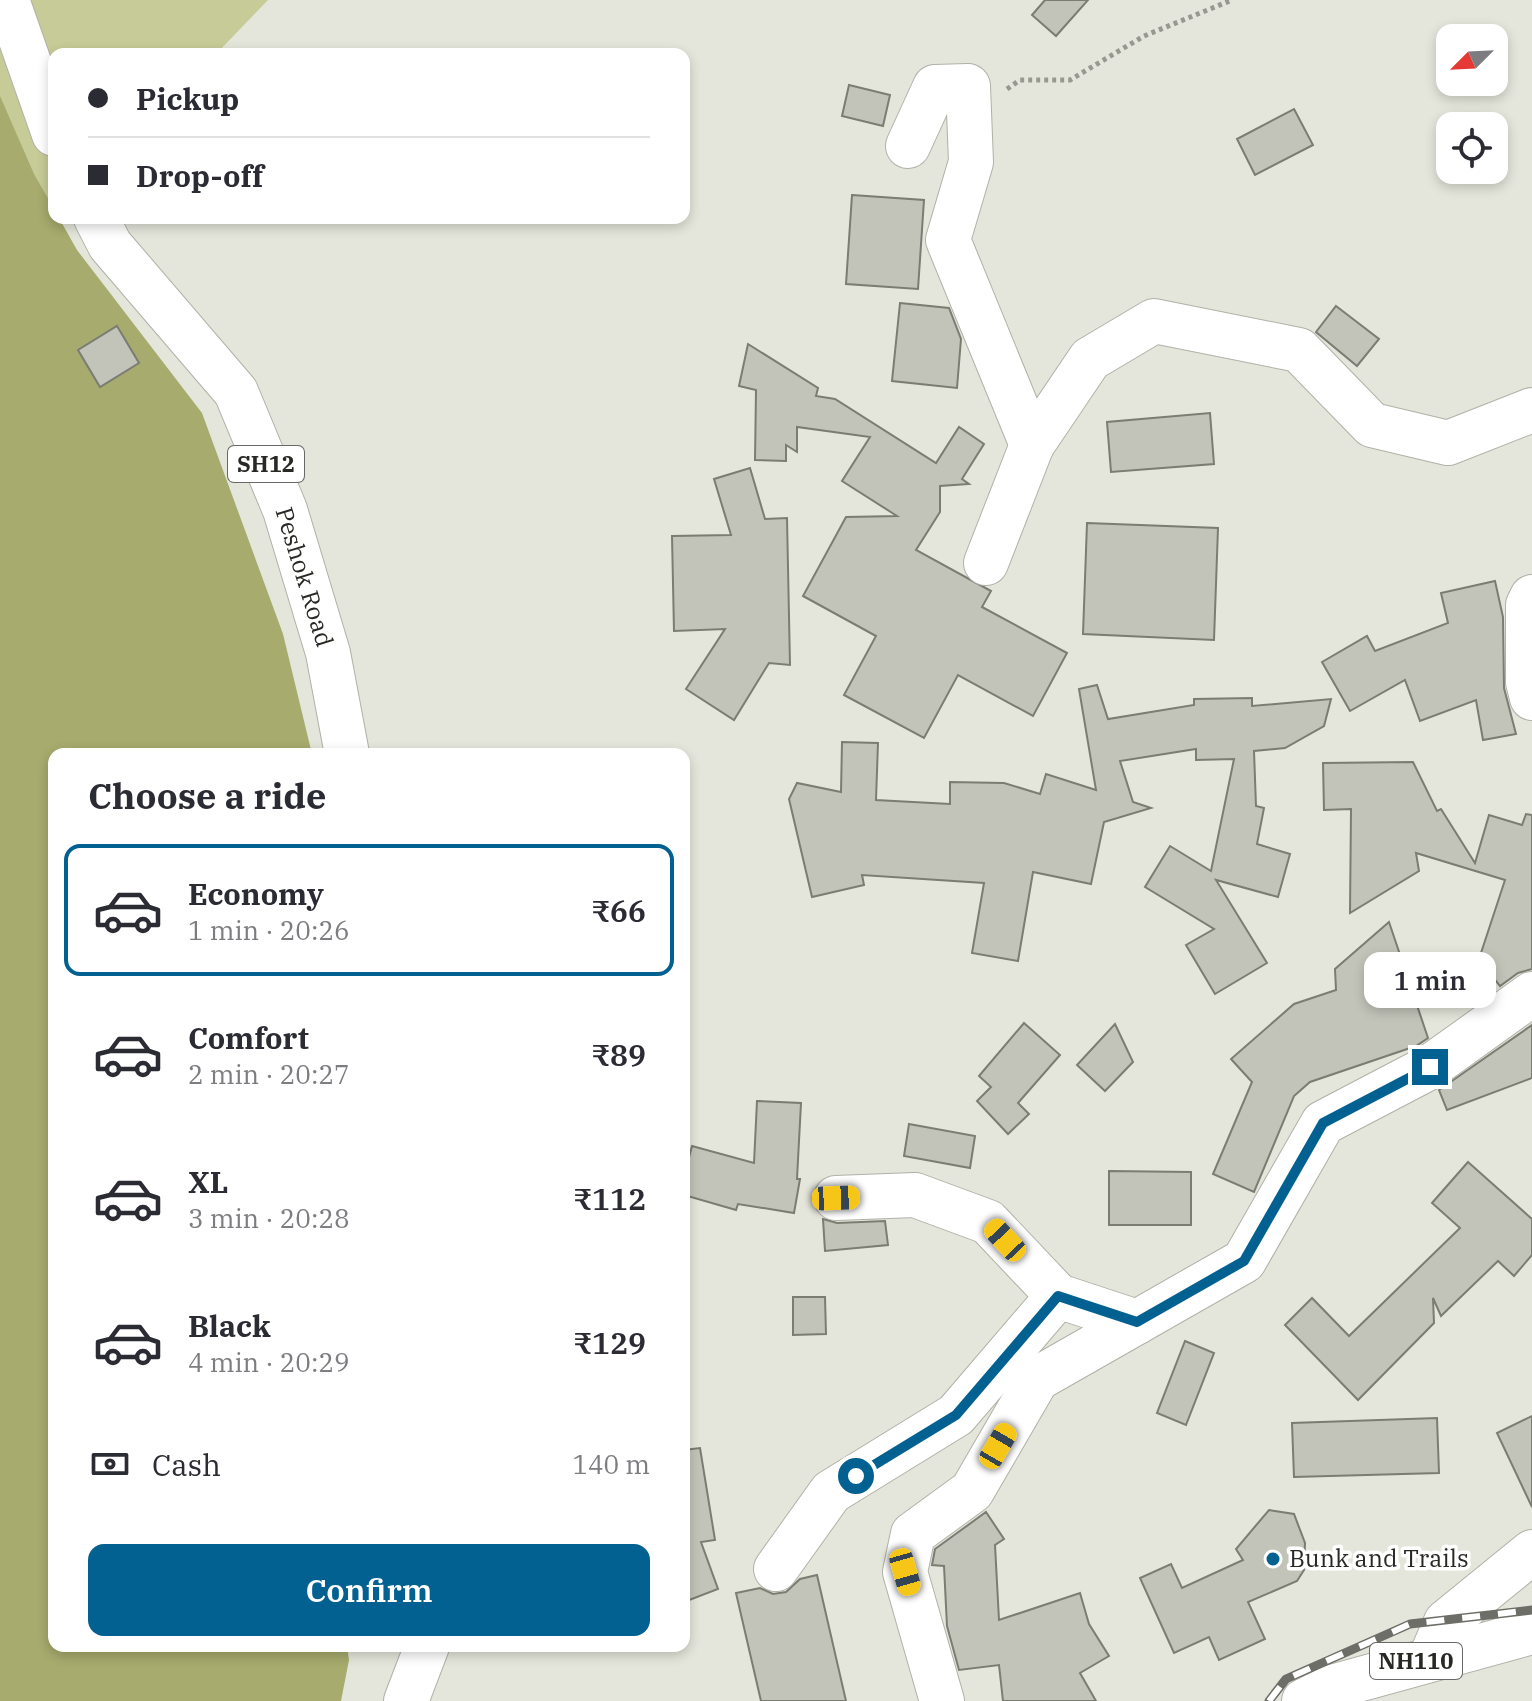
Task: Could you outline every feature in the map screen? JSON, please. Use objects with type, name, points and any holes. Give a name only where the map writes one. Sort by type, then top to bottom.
[{"type":"main road","points":[[7,0],[48,117]]},
{"type":"main road","points":[[908,146],[935,87],[968,86],[971,162],[948,240],[1032,445]]},
{"type":"main road","name":"Peshok Road","points":[[99,224],[110,245],[236,392],[285,510],[328,653],[346,748]]},
{"type":"main road","points":[[986,563],[1032,445],[1090,359],[1154,321],[1299,350],[1372,425],[1448,443],[1532,410]]},
{"type":"main road","points":[[1532,597],[1528,605],[1528,682],[1532,698]]},
{"type":"main road","points":[[942,1701],[905,1572],[913,1534],[972,1491],[1037,1379],[1244,1261],[1323,1123],[1430,1067],[1532,994]]},
{"type":"main road","points":[[836,1198],[915,1195],[988,1222],[1058,1296],[1137,1322]]},
{"type":"main road","points":[[776,1569],[831,1492],[956,1415],[1058,1296]]},
{"type":"main road","points":[[1431,1657],[1446,1622],[1532,1552]]},
{"type":"main road","name":"NH110","points":[[1304,1701],[1332,1687],[1431,1657],[1532,1632]]},
{"type":"main road","points":[[406,1701],[425,1652]]},
{"type":"path","points":[[1002,92],[1020,80],[1070,80],[1144,36],[1232,0]]},
{"type":"green space","points":[[0,0],[268,0],[222,48],[48,48],[49,224],[0,277]]},
{"type":"green space","points":[[0,96],[48,198],[48,224],[62,224],[77,250],[202,413],[283,634],[311,748],[48,748],[48,1652],[348,1652],[349,1660],[341,1701],[0,1701]]},
{"type":"building","points":[[1045,0],[1088,0],[1056,36],[1032,15]]},
{"type":"building","points":[[849,85],[890,95],[883,126],[842,116]]},
{"type":"building","points":[[1294,109],[1313,145],[1255,175],[1237,139]]},
{"type":"building","points":[[852,195],[924,200],[918,289],[846,284]]},
{"type":"building","points":[[900,303],[949,308],[961,339],[957,388],[892,381]]},
{"type":"building","points":[[1336,306],[1379,339],[1357,366],[1316,332]]},
{"type":"building","points":[[117,326],[139,363],[100,387],[78,350]]},
{"type":"building","points":[[748,344],[818,388],[816,396],[835,399],[936,463],[959,427],[984,444],[962,479],[969,484],[940,486],[940,512],[916,550],[991,591],[982,607],[1067,653],[1033,716],[958,675],[924,738],[844,695],[876,636],[803,596],[846,517],[897,516],[842,481],[870,437],[797,427],[797,452],[786,445],[786,461],[755,460],[756,390],[739,386]]},
{"type":"building","points":[[1210,413],[1214,464],[1111,472],[1107,422]]},
{"type":"building","points":[[750,468],[765,519],[787,518],[790,665],[769,663],[734,720],[686,689],[725,629],[674,631],[672,536],[731,535],[714,479]]},
{"type":"building","points":[[1087,523],[1218,528],[1214,640],[1083,634]]},
{"type":"building","points":[[1495,581],[1503,617],[1504,688],[1516,734],[1483,740],[1476,700],[1420,721],[1405,680],[1350,711],[1322,662],[1367,636],[1375,651],[1448,623],[1441,593]]},
{"type":"building","points":[[1097,685],[1108,719],[1194,705],[1194,699],[1252,698],[1252,706],[1331,699],[1324,726],[1285,748],[1254,751],[1256,806],[1264,808],[1257,844],[1290,854],[1278,897],[1216,880],[1267,963],[1215,994],[1186,945],[1214,929],[1145,887],[1170,846],[1211,871],[1234,759],[1196,760],[1196,749],[1120,761],[1133,802],[1151,808],[1104,822],[1091,884],[1033,872],[1018,961],[972,953],[984,883],[862,875],[864,885],[812,897],[789,799],[797,783],[841,792],[842,742],[878,743],[876,800],[950,804],[950,782],[1004,783],[1040,794],[1046,774],[1096,790],[1079,689]]},
{"type":"building","points":[[1413,762],[1437,811],[1441,809],[1475,863],[1489,815],[1522,825],[1526,814],[1532,815],[1532,969],[1518,973],[1500,986],[1479,959],[1505,880],[1416,853],[1419,871],[1350,913],[1351,809],[1324,810],[1323,763]]},
{"type":"building","points":[[1389,922],[1428,1038],[1416,1046],[1310,1082],[1294,1096],[1254,1192],[1213,1174],[1252,1082],[1231,1059],[1294,1004],[1336,990],[1335,969]]},
{"type":"building","points":[[1024,1023],[1060,1055],[1018,1103],[1029,1114],[1008,1134],[977,1101],[991,1087],[979,1076]]},
{"type":"building","points":[[1115,1024],[1133,1062],[1105,1091],[1077,1065]]},
{"type":"building","points":[[1532,1025],[1532,1078],[1447,1110],[1439,1090]]},
{"type":"building","points":[[757,1101],[801,1103],[797,1179],[800,1179],[794,1213],[738,1204],[736,1210],[690,1197],[692,1146],[754,1163]]},
{"type":"building","points":[[909,1124],[975,1136],[970,1168],[904,1156]]},
{"type":"building","points":[[1468,1162],[1532,1219],[1532,1255],[1514,1276],[1498,1261],[1441,1316],[1433,1298],[1434,1323],[1358,1400],[1285,1325],[1312,1298],[1349,1336],[1460,1228],[1432,1203]]},
{"type":"building","points":[[1109,1171],[1191,1172],[1191,1225],[1109,1225]]},
{"type":"building","points":[[823,1219],[837,1223],[885,1221],[888,1245],[825,1251]]},
{"type":"building","points":[[793,1297],[825,1297],[826,1334],[793,1335]]},
{"type":"building","points":[[1185,1341],[1214,1353],[1186,1425],[1157,1413]]},
{"type":"building","points":[[1532,1416],[1532,1507],[1497,1433]]},
{"type":"building","points":[[1437,1418],[1439,1473],[1294,1477],[1292,1423]]},
{"type":"building","points":[[700,1448],[715,1540],[701,1542],[718,1589],[690,1600],[690,1449]]},
{"type":"building","points":[[1269,1510],[1294,1514],[1305,1543],[1304,1570],[1297,1581],[1248,1602],[1265,1639],[1219,1660],[1209,1637],[1174,1653],[1140,1578],[1171,1564],[1182,1588],[1243,1560],[1236,1549]]},
{"type":"building","points":[[986,1512],[1004,1539],[995,1545],[999,1620],[1080,1593],[1089,1624],[1109,1656],[1080,1673],[1096,1701],[1003,1701],[999,1665],[959,1670],[947,1626],[944,1566],[932,1565],[935,1549]]},
{"type":"building","points":[[817,1575],[846,1701],[761,1701],[736,1593],[760,1588],[773,1594],[786,1592],[800,1579]]},
{"type":"railway","points":[[1269,1701],[1286,1679],[1410,1624],[1532,1610]]},
{"type":"place","name":"Bunk and Trails","points":[[1273,1559]]},
{"type":"route","points":[[856,1476],[956,1415],[1058,1296],[1137,1322],[1244,1261],[1323,1123],[1430,1067]]}]
